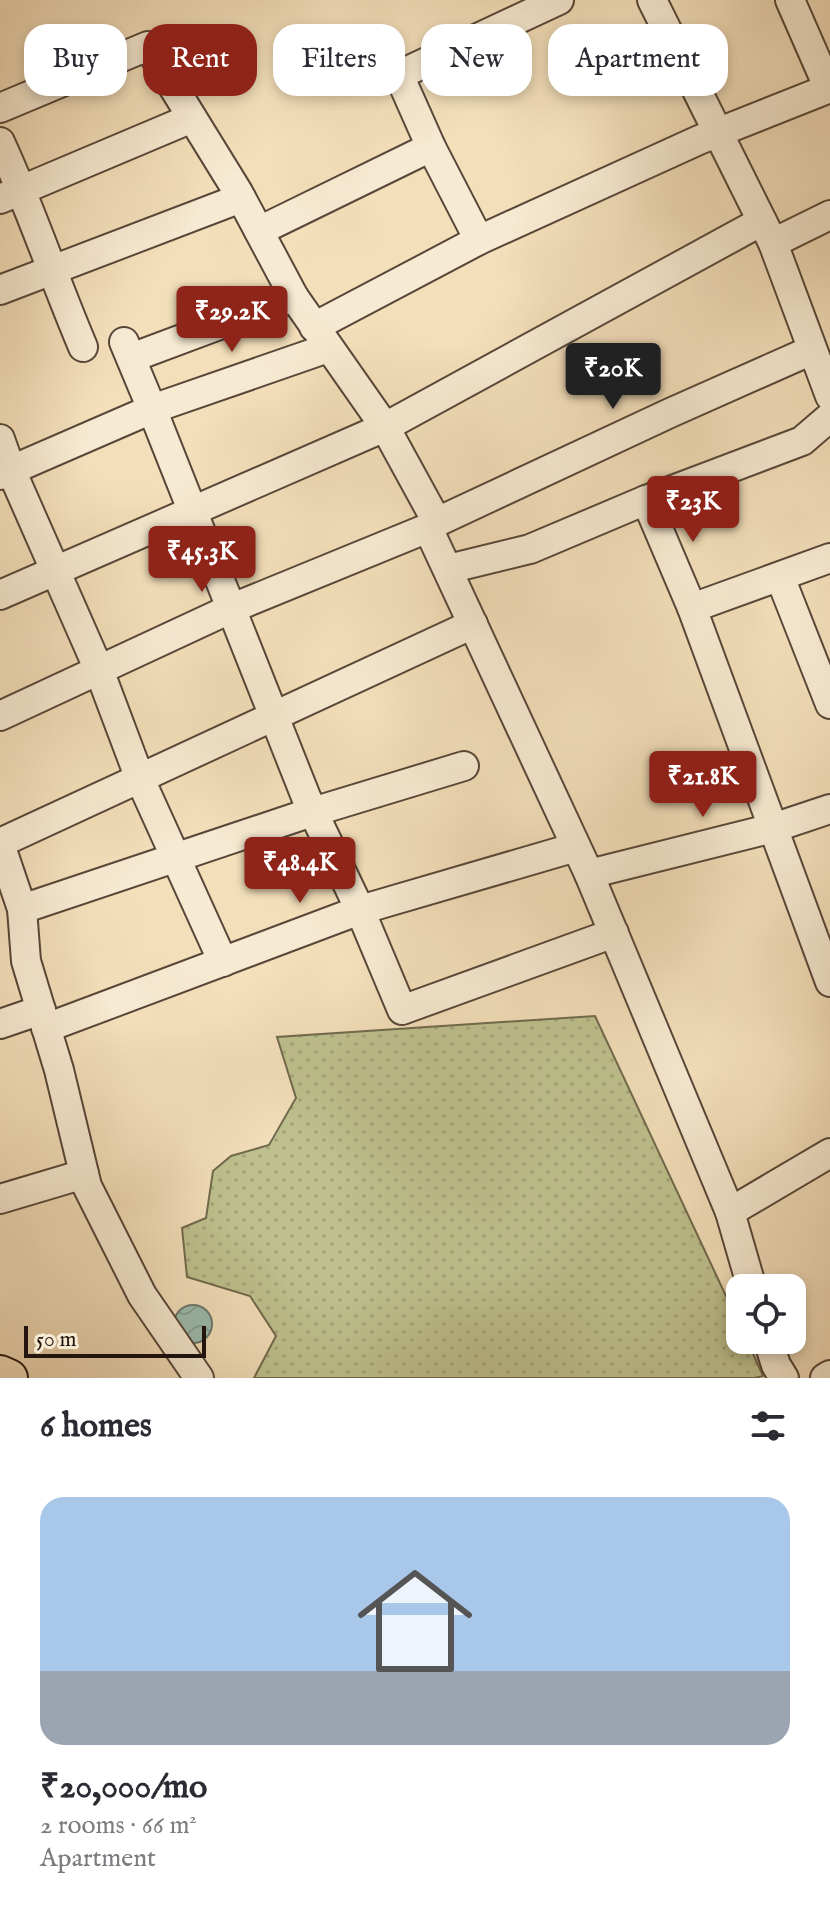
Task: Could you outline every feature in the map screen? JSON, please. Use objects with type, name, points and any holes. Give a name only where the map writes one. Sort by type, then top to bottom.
[{"type":"main road","points":[[0,1374],[9,1378]]},
{"type":"street","points":[[479,240],[431,147],[399,75],[559,0]]},
{"type":"street","points":[[652,0],[767,232],[830,396]]},
{"type":"street","points":[[5,473],[321,337],[479,240],[699,140],[829,89],[790,0]]},
{"type":"street","points":[[0,108],[148,46],[241,198],[294,297],[385,427],[433,525],[448,569],[614,933],[730,1212],[748,1274]]},
{"type":"street","points":[[11,194],[192,118]]},
{"type":"street","points":[[0,142],[11,194],[51,272],[83,347]]},
{"type":"street","points":[[259,231],[431,147]]},
{"type":"street","points":[[0,290],[241,198]]},
{"type":"street","points":[[0,595],[385,427],[767,232],[830,215]]},
{"type":"street","points":[[294,297],[128,350],[313,812],[360,910],[402,1010],[614,933]]},
{"type":"street","points":[[0,716],[230,609],[433,525],[812,350]]},
{"type":"street","points":[[448,569],[530,549],[646,500],[802,441],[830,417]]},
{"type":"street","points":[[0,439],[5,473],[55,571],[99,670],[140,779],[223,962]]},
{"type":"street","points":[[646,500],[692,608],[830,982]]},
{"type":"street","points":[[692,608],[830,558]]},
{"type":"street","points":[[780,577],[830,704]]},
{"type":"street","points":[[199,1378],[142,1295],[87,1186],[26,961],[22,909],[0,844],[473,624]]},
{"type":"street","points":[[22,909],[313,812],[464,766]]},
{"type":"street","points":[[589,874],[773,828],[830,809]]},
{"type":"street","points":[[0,1024],[44,1019],[223,962],[360,910],[576,847]]},
{"type":"street","points":[[730,1212],[830,1153]]},
{"type":"street","points":[[0,1199],[84,1174]]},
{"type":"street","points":[[772,1354],[784,1378]]},
{"type":"street","points":[[825,1378],[830,1375]]},
{"type":"green space","points":[[595,1016],[726,1296],[726,1354],[753,1354],[763,1376],[254,1378],[276,1336],[250,1296],[187,1277],[182,1228],[206,1218],[213,1171],[231,1156],[269,1145],[296,1098],[277,1037]]},
{"type":"water","points":[[193,1305],[207,1310],[212,1324],[207,1338],[193,1343],[179,1338],[174,1324],[179,1310]]}]
